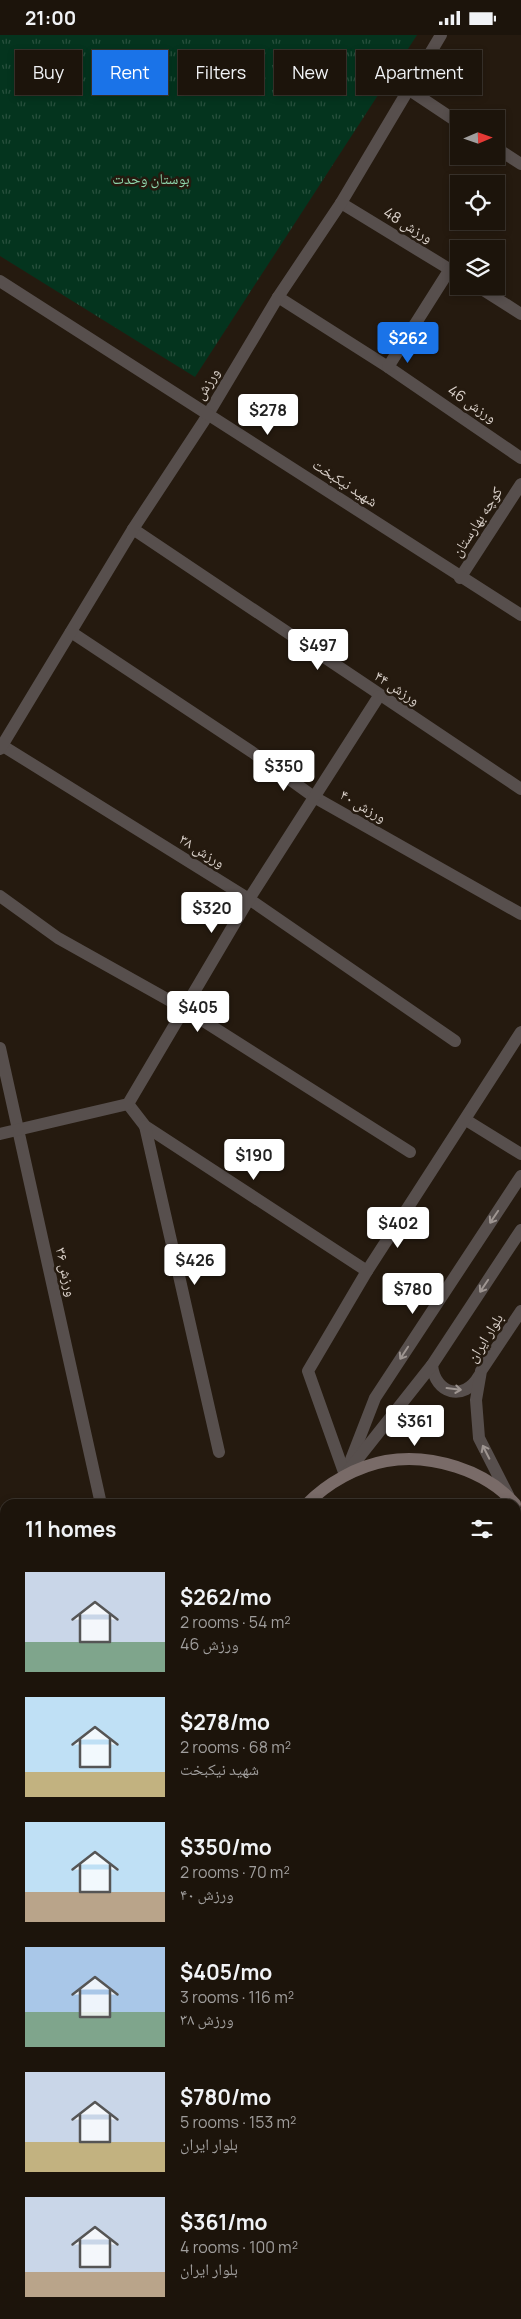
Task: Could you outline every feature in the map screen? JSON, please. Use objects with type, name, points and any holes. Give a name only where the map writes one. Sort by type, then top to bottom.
[{"type":"main road","points":[[313,1499],[346,1475],[386,1461],[430,1460],[471,1472],[508,1499]]},
{"type":"street","name":"ورزش","points":[[432,50],[441,35]]},
{"type":"street","name":"ورزش","points":[[1,748],[133,529],[208,413],[278,297],[341,203],[404,95]]},
{"type":"street","points":[[417,95],[450,117]]},
{"type":"street","points":[[505,154],[521,164]]},
{"type":"street","name":"ورزش 48","points":[[341,203],[450,270]]},
{"type":"street","points":[[388,367],[450,278]]},
{"type":"street","name":"شهید نیکبخت","points":[[0,281],[208,413],[460,578],[521,615]]},
{"type":"street","points":[[491,295],[521,314]]},
{"type":"street","name":"ورزش 46","points":[[278,297],[388,367],[521,458]]},
{"type":"street","name":"کوچه بهارستان","points":[[460,578],[521,484]]},
{"type":"street","name":"ورزش ۴۴","points":[[133,529],[379,696],[521,789]]},
{"type":"street","name":"ورزش ۴۰","points":[[71,632],[252,752],[314,797],[521,914]]},
{"type":"street","points":[[0,1134],[128,1104],[249,899],[379,696]]},
{"type":"street","name":"ورزش ۳۸","points":[[1,748],[249,899],[455,1041]]},
{"type":"street","points":[[0,896],[58,938],[183,1008],[410,1152]]},
{"type":"street","points":[[346,1475],[308,1371],[367,1271],[521,1032]]},
{"type":"street","name":"ورزش ۳۶","points":[[0,1048],[100,1499]]},
{"type":"street","points":[[128,1104],[145,1126],[367,1271]]},
{"type":"street","points":[[466,1119],[521,1154]]},
{"type":"street","points":[[145,1126],[219,1452]]},
{"type":"street","points":[[346,1475],[374,1398],[521,1177]]},
{"type":"street","name":"بلوار ایران","points":[[346,1475],[432,1365],[521,1230]]},
{"type":"street","name":"بلوار ایران","points":[[513,1499],[479,1438],[476,1400],[481,1371],[521,1311]]},
{"type":"street","points":[[432,1365],[436,1381],[450,1391],[466,1390],[473,1385],[481,1371]]},
{"type":"green space","name":"بوستان وحدت","points":[[0,35],[417,35],[407,50],[356,50],[356,95],[378,95],[195,377],[0,256]]}]
